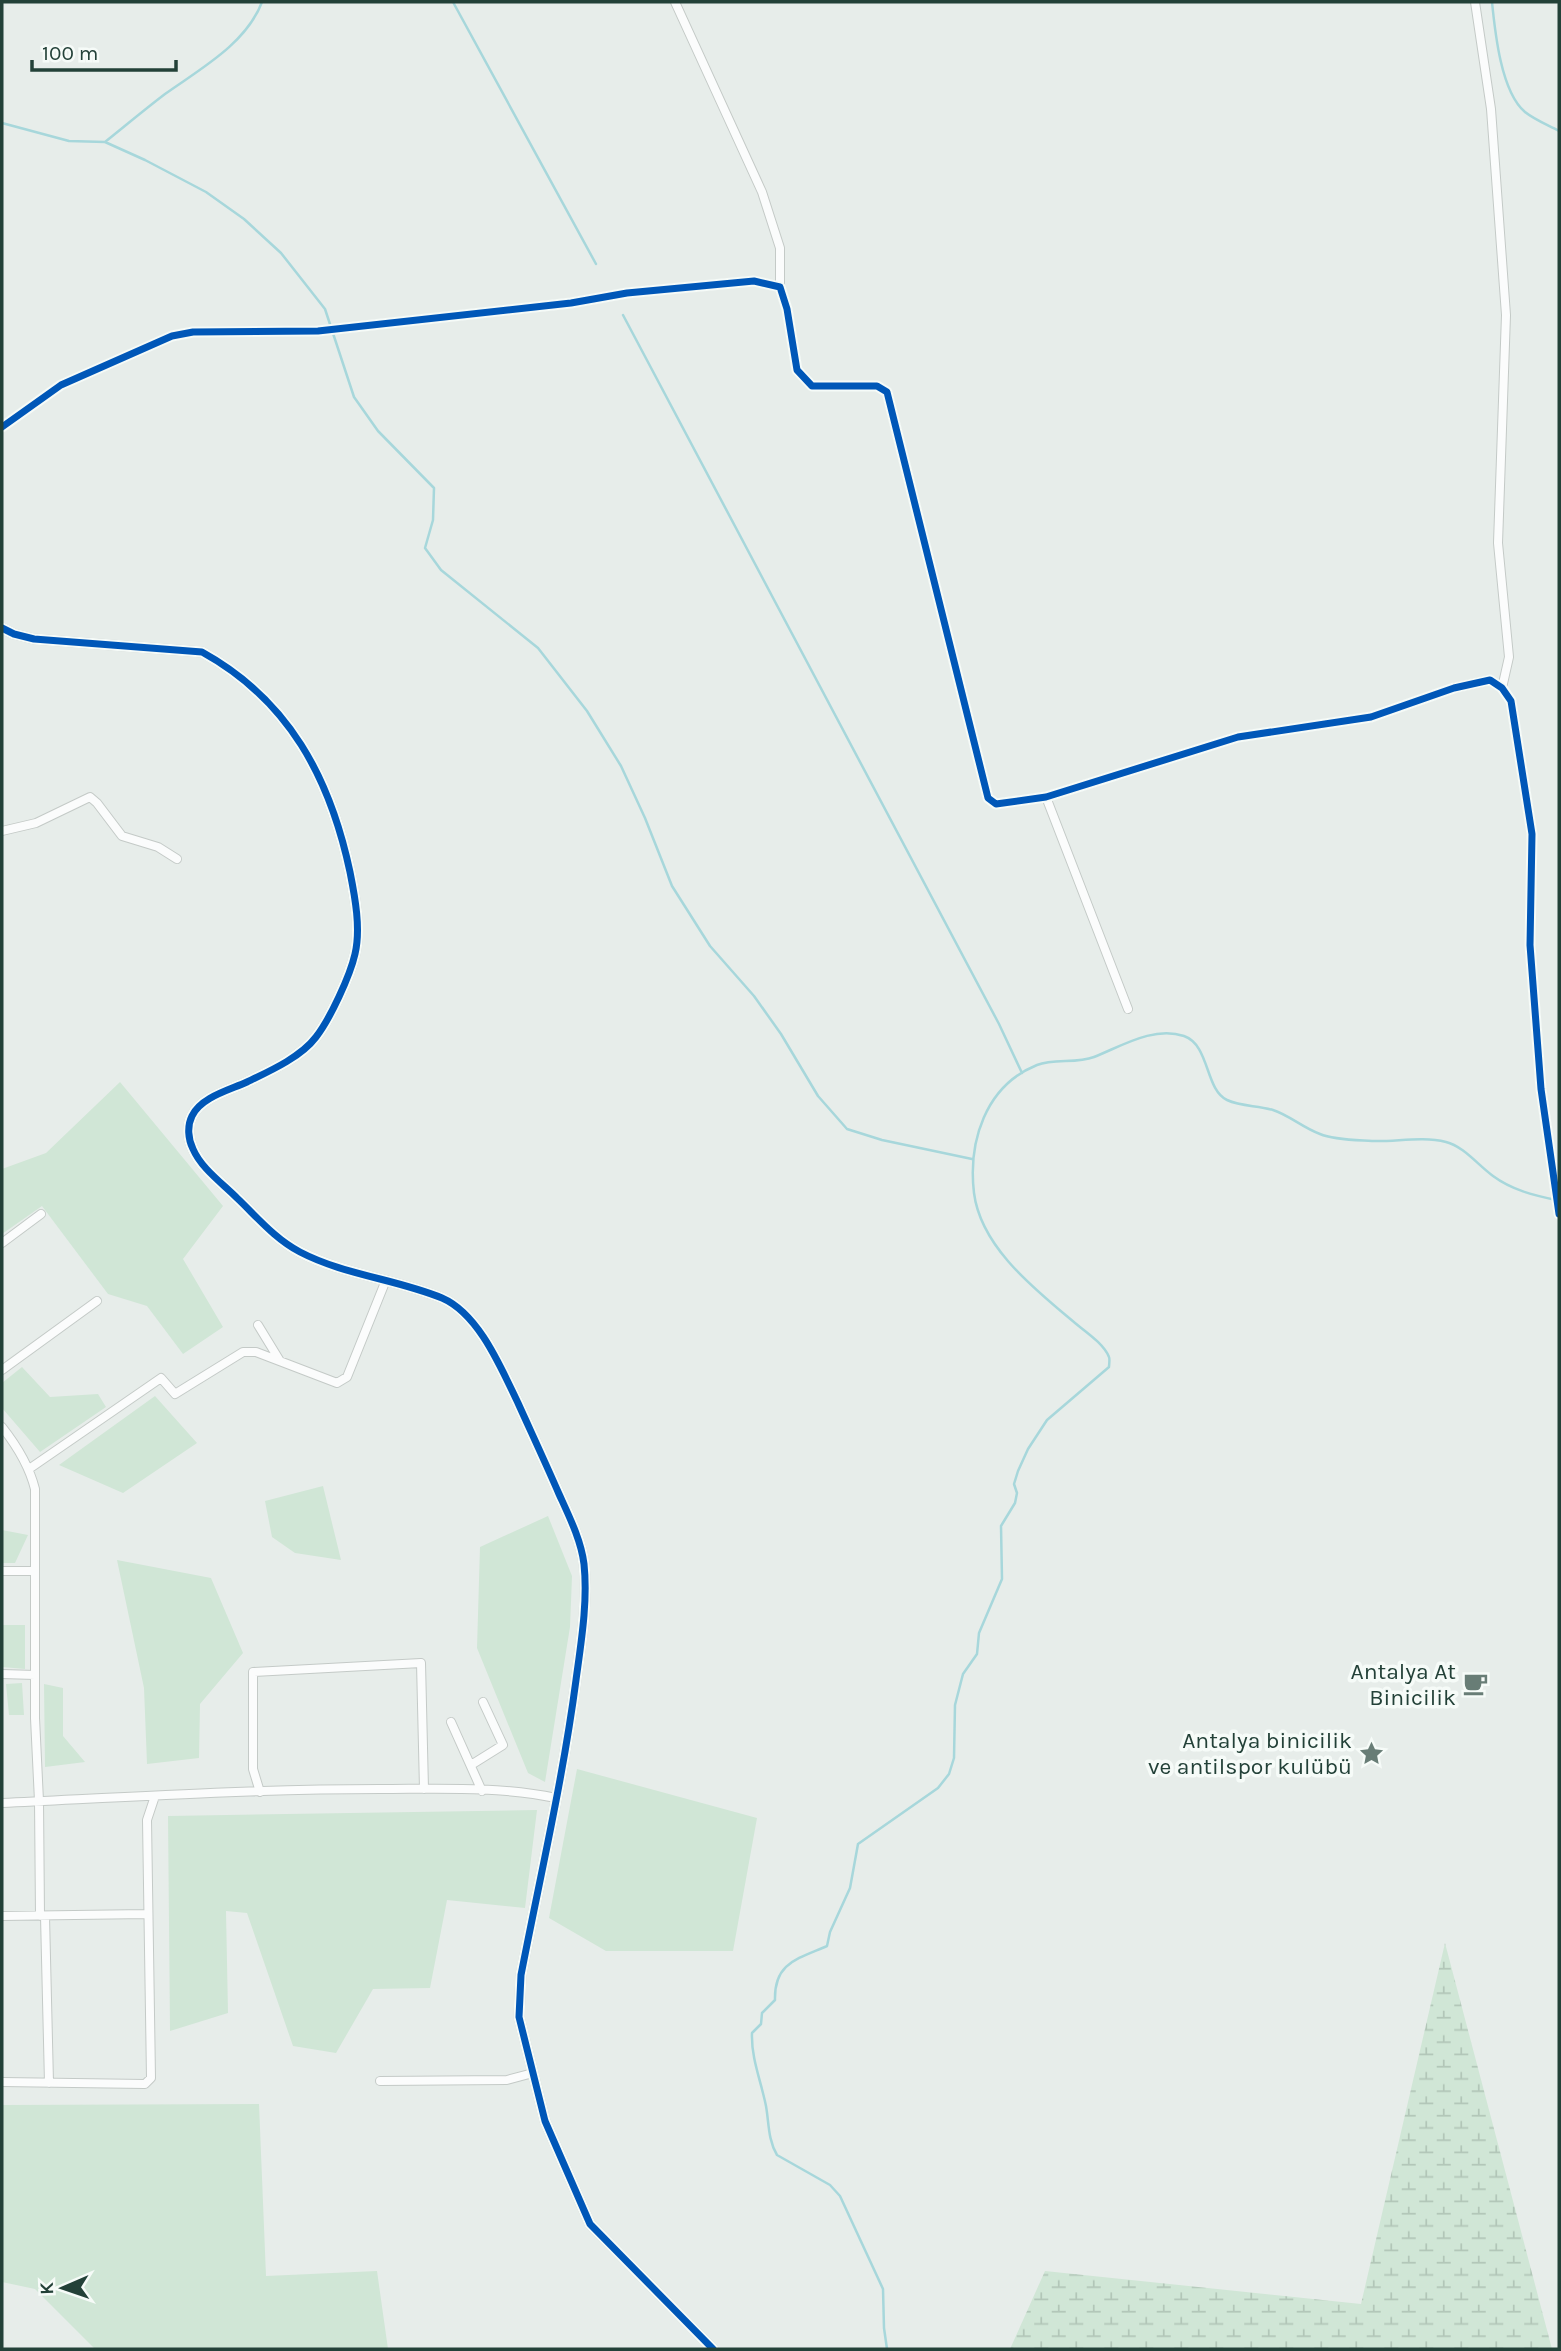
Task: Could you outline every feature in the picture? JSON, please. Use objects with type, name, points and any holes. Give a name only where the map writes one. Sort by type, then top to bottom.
[{"type":"street","points":[[675,2],[762,192],[780,248],[780,288],[788,309],[797,370],[812,386],[877,386],[887,392],[988,798],[996,804],[1046,797],[1238,737],[1371,717],[1454,688],[1490,680],[1502,688],[1511,701],[1532,834],[1530,945],[1541,1089],[1559,1213]]},
{"type":"street","points":[[1475,2],[1491,109],[1506,314],[1498,543],[1509,657],[1502,688]]},
{"type":"street","points":[[2,427],[61,385],[172,336],[192,332],[318,331],[558,305],[626,293],[754,281],[780,288]]},
{"type":"street","points":[[2,628],[34,639],[202,652],[223,663],[252,687],[293,731],[307,752],[331,802],[342,835],[354,891],[357,938],[346,981],[318,1035],[304,1051],[254,1079],[208,1100],[192,1115],[189,1132],[192,1149],[205,1167],[280,1239],[300,1252],[455,1304],[478,1329],[509,1385],[576,1534],[584,1564],[584,1609],[571,1713],[521,1975],[519,2017],[545,2121],[590,2224],[713,2349]]},
{"type":"street","points":[[2,831],[36,823],[90,797],[122,836],[158,847],[177,859]]},
{"type":"street","points":[[1046,797],[1128,1009]]},
{"type":"street","points":[[2,1243],[41,1214]]},
{"type":"street","points":[[29,1469],[161,1378],[175,1394],[243,1352],[256,1352],[337,1383],[346,1377],[386,1280]]},
{"type":"street","points":[[2,1370],[97,1301]]},
{"type":"street","points":[[258,1325],[280,1361]]},
{"type":"street","points":[[2,1427],[18,1447],[29,1469],[34,1489],[35,1675],[49,2083]]},
{"type":"street","points":[[2,1571],[35,1571]]},
{"type":"street","points":[[260,1791],[253,1769],[253,1672],[421,1663],[424,1789]]},
{"type":"street","points":[[2,1674],[35,1675]]},
{"type":"street","points":[[471,1765],[503,1745],[483,1702]]},
{"type":"street","points":[[452,1722],[482,1791]]},
{"type":"street","points":[[2,1803],[260,1791],[424,1789],[531,1793],[556,1798]]},
{"type":"street","points":[[2,2082],[145,2084],[151,2078],[147,1820],[155,1796]]},
{"type":"street","points":[[2,1916],[147,1914]]},
{"type":"street","points":[[380,2081],[507,2080],[533,2073]]},
{"type":"green space","points":[[120,1082],[223,1206],[183,1259],[223,1327],[183,1354],[147,1306],[108,1294],[42,1206],[2,1234],[2,1169],[46,1153]]},
{"type":"green space","points":[[22,1367],[50,1397],[98,1394],[106,1407],[40,1452],[2,1408],[2,1383]]},
{"type":"green space","points":[[155,1396],[197,1443],[123,1493],[59,1465]]},
{"type":"green space","points":[[323,1486],[341,1560],[295,1553],[272,1537],[265,1501]]},
{"type":"green space","points":[[548,1516],[572,1576],[570,1627],[545,1782],[528,1773],[477,1648],[480,1547]]},
{"type":"green space","points":[[2,1530],[28,1535],[15,1563],[2,1563]]},
{"type":"green space","points":[[117,1560],[211,1578],[243,1653],[200,1704],[199,1758],[147,1764],[144,1688]]},
{"type":"green space","points":[[2,1625],[25,1625],[25,1669],[2,1667]]},
{"type":"green space","points":[[22,1683],[24,1715],[9,1715],[6,1684]]},
{"type":"green space","points":[[44,1684],[63,1688],[63,1736],[85,1762],[45,1767]]},
{"type":"green space","points":[[577,1769],[757,1818],[733,1951],[606,1951],[549,1918]]},
{"type":"green space","points":[[537,1810],[525,1908],[447,1900],[430,1988],[373,1989],[336,2053],[293,2046],[247,1913],[226,1911],[228,2013],[170,2031],[168,1816]]},
{"type":"green space","points":[[1445,1943],[1552,2349],[1010,2349],[1045,2271],[1361,2304]]},
{"type":"green space","points":[[259,2104],[266,2276],[377,2271],[388,2349],[95,2349],[35,2289],[2,2282],[2,2105]]},
{"type":"waterway","points":[[105,142],[234,43],[255,17],[262,2]]},
{"type":"waterway","points":[[453,2],[596,264]]},
{"type":"waterway","points":[[1492,2],[1501,61],[1510,91],[1525,112],[1559,131]]},
{"type":"waterway","points":[[2,123],[69,141],[105,142],[145,160],[206,192],[244,219],[281,253],[325,309],[354,397],[378,431],[434,488],[433,520],[425,548],[441,570],[538,648],[587,711],[621,766],[672,886],[710,946],[754,996],[781,1034],[818,1096],[847,1129],[882,1140],[972,1159]]},
{"type":"waterway","points":[[623,315],[999,1024],[1022,1073]]},
{"type":"waterway","points":[[887,2349],[883,2289],[840,2196],[830,2185],[777,2155],[774,2149],[752,2033],[761,2024],[762,2013],[775,2000],[778,1978],[783,1970],[797,1959],[827,1946],[830,1932],[850,1888],[858,1844],[938,1788],[949,1774],[954,1758],[955,1705],[963,1674],[977,1654],[979,1633],[1002,1579],[1001,1526],[1015,1503],[1017,1493],[1014,1484],[1018,1471],[1028,1449],[1047,1420],[1109,1367],[1107,1352],[1099,1343],[1028,1282],[1012,1266],[987,1232],[974,1193],[973,1174],[978,1136],[993,1101],[1019,1074],[1037,1065],[1087,1059],[1149,1035],[1184,1036],[1199,1048],[1215,1087],[1227,1100],[1273,1110],[1326,1136],[1372,1141],[1418,1139],[1446,1142],[1508,1185],[1556,1200]]},
{"type":"cycle path","points":[[2,427],[61,385],[172,336],[193,332],[318,331],[571,303],[627,293],[754,281],[780,287],[787,309],[797,370],[812,386],[877,386],[887,392],[988,798],[996,804],[1046,797],[1238,737],[1371,717],[1454,688],[1490,680],[1502,688],[1511,701],[1532,834],[1530,945],[1541,1089],[1559,1214]]},
{"type":"cycle path","points":[[2,628],[34,639],[202,652],[233,671],[259,693],[282,718],[301,745],[331,805],[350,872],[357,913],[357,944],[344,985],[321,1029],[302,1051],[275,1068],[209,1099],[196,1109],[189,1124],[190,1141],[206,1169],[291,1247],[334,1266],[442,1298],[467,1316],[488,1343],[504,1374],[571,1519],[584,1564],[583,1622],[565,1754],[521,1975],[519,2017],[545,2121],[590,2224],[713,2349]]},
{"type":"place","name":"Antalya At Binicilik","points":[[1476,1684]]},
{"type":"place","name":"Antalya binicilik ve antilspor kulübü","points":[[1372,1753]]}]
